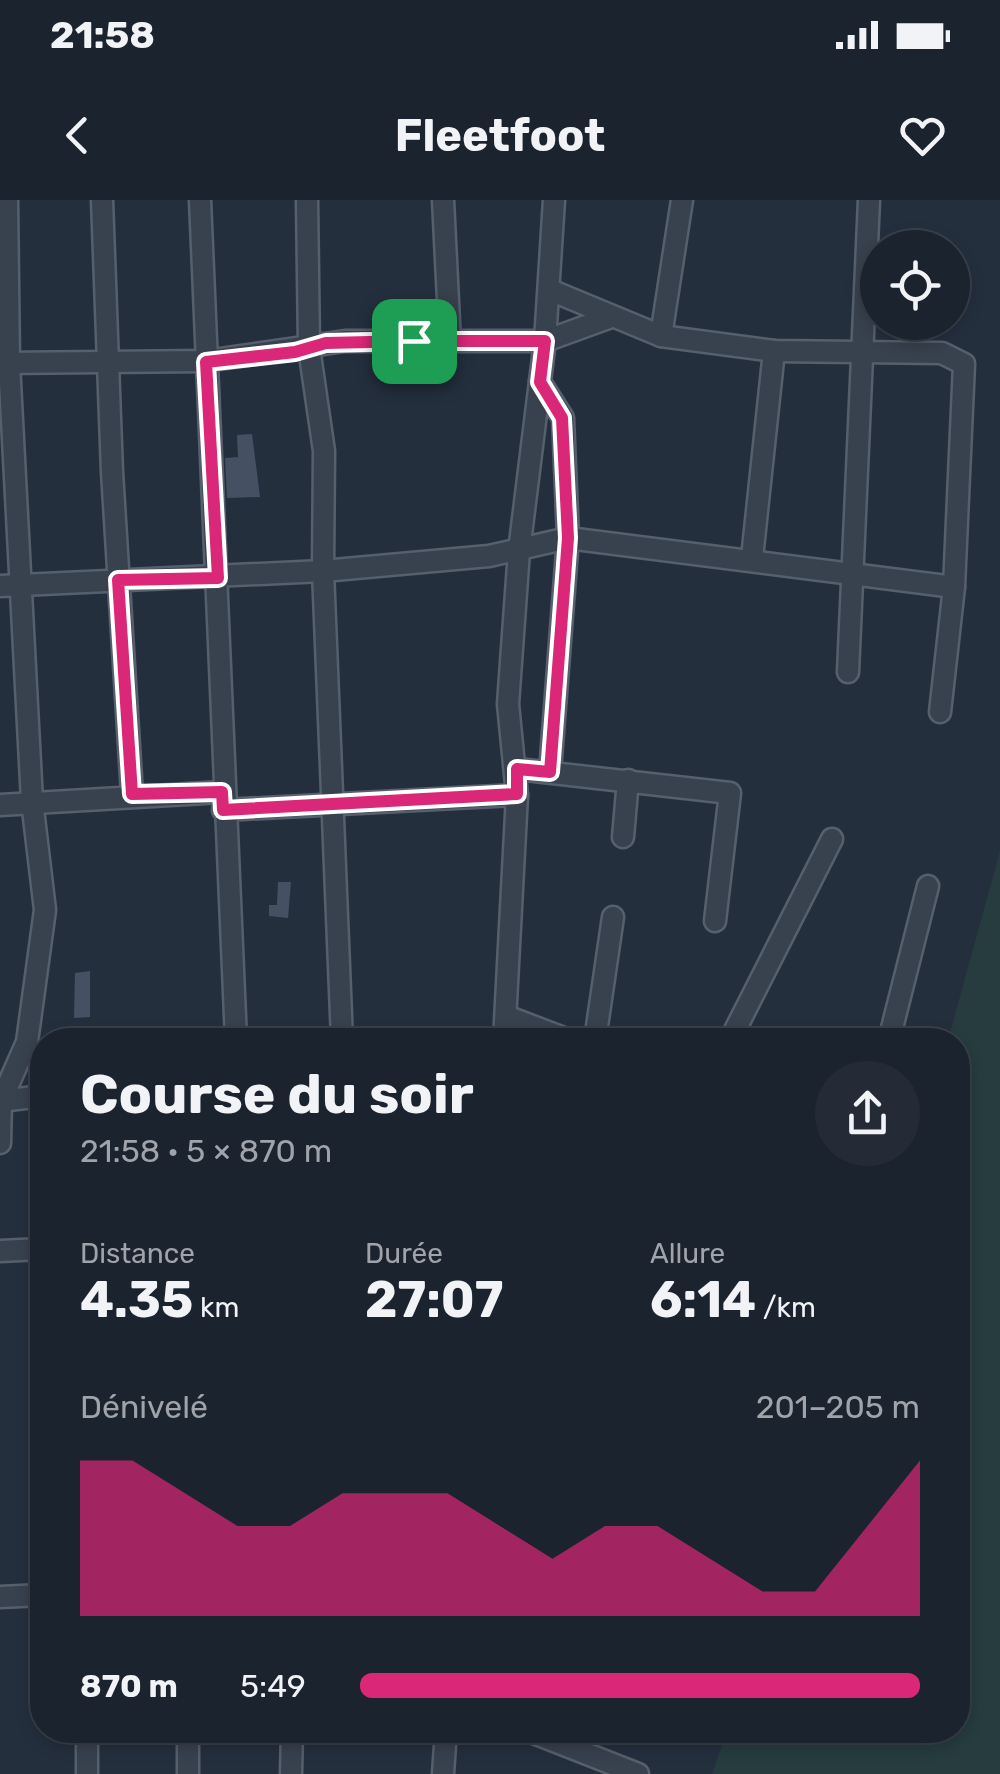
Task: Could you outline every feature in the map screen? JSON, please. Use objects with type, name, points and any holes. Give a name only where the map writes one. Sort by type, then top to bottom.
[{"type":"street","points":[[0,1143],[0,1101],[27,1042],[44,943],[43,878],[32,801],[23,584],[5,363],[7,200]]},
{"type":"street","points":[[102,200],[118,580],[132,794]]},
{"type":"street","points":[[200,200],[235,1028]]},
{"type":"street","points":[[307,200],[309,348],[324,451],[324,570],[342,1028]]},
{"type":"street","points":[[443,200],[450,341]]},
{"type":"street","points":[[505,1028],[517,794],[508,704],[519,551],[550,290],[554,200]]},
{"type":"street","points":[[661,336],[682,200]]},
{"type":"street","points":[[848,672],[869,200]]},
{"type":"street","points":[[550,290],[661,336],[774,351],[942,352],[964,364],[954,587],[940,712]]},
{"type":"street","points":[[5,363],[206,362],[345,341],[545,341],[611,317]]},
{"type":"street","points":[[752,558],[774,351]]},
{"type":"street","points":[[540,382],[562,418],[568,538],[550,772]]},
{"type":"street","points":[[0,586],[324,570],[519,551],[568,538],[752,558],[954,587]]},
{"type":"street","points":[[517,769],[730,793],[715,921]]},
{"type":"street","points":[[623,837],[628,780]]},
{"type":"street","points":[[0,806],[132,794],[223,801],[335,802],[517,794]]},
{"type":"street","points":[[736,1028],[832,839]]},
{"type":"street","points":[[892,1028],[928,886]]},
{"type":"street","points":[[597,1028],[613,917]]},
{"type":"street","points":[[506,1016],[538,1028]]},
{"type":"street","points":[[0,1101],[30,1097]]},
{"type":"street","points":[[0,1251],[30,1250]]},
{"type":"street","points":[[0,1597],[30,1596]]},
{"type":"street","points":[[87,1743],[87,1774]]},
{"type":"street","points":[[188,1743],[188,1774]]},
{"type":"street","points":[[291,1774],[292,1743]]},
{"type":"street","points":[[443,1774],[445,1743]]},
{"type":"street","points":[[576,1743],[638,1774]]},
{"type":"green space","points":[[1000,851],[1000,1774],[712,1774],[723,1743],[970,1743],[970,1028],[951,1028]]},
{"type":"building","points":[[252,434],[260,497],[227,498],[225,458],[238,457],[237,435]]},
{"type":"building","points":[[278,882],[291,882],[288,918],[269,916],[269,905],[277,905]]},
{"type":"building","points":[[90,971],[90,1017],[74,1018],[75,973]]},
{"type":"route","points":[[345,341],[414,341],[545,341],[540,382],[562,418],[568,538],[550,772],[517,769],[517,794],[223,810],[222,792],[132,794],[118,580],[218,578],[206,362],[295,352],[345,341]]}]
